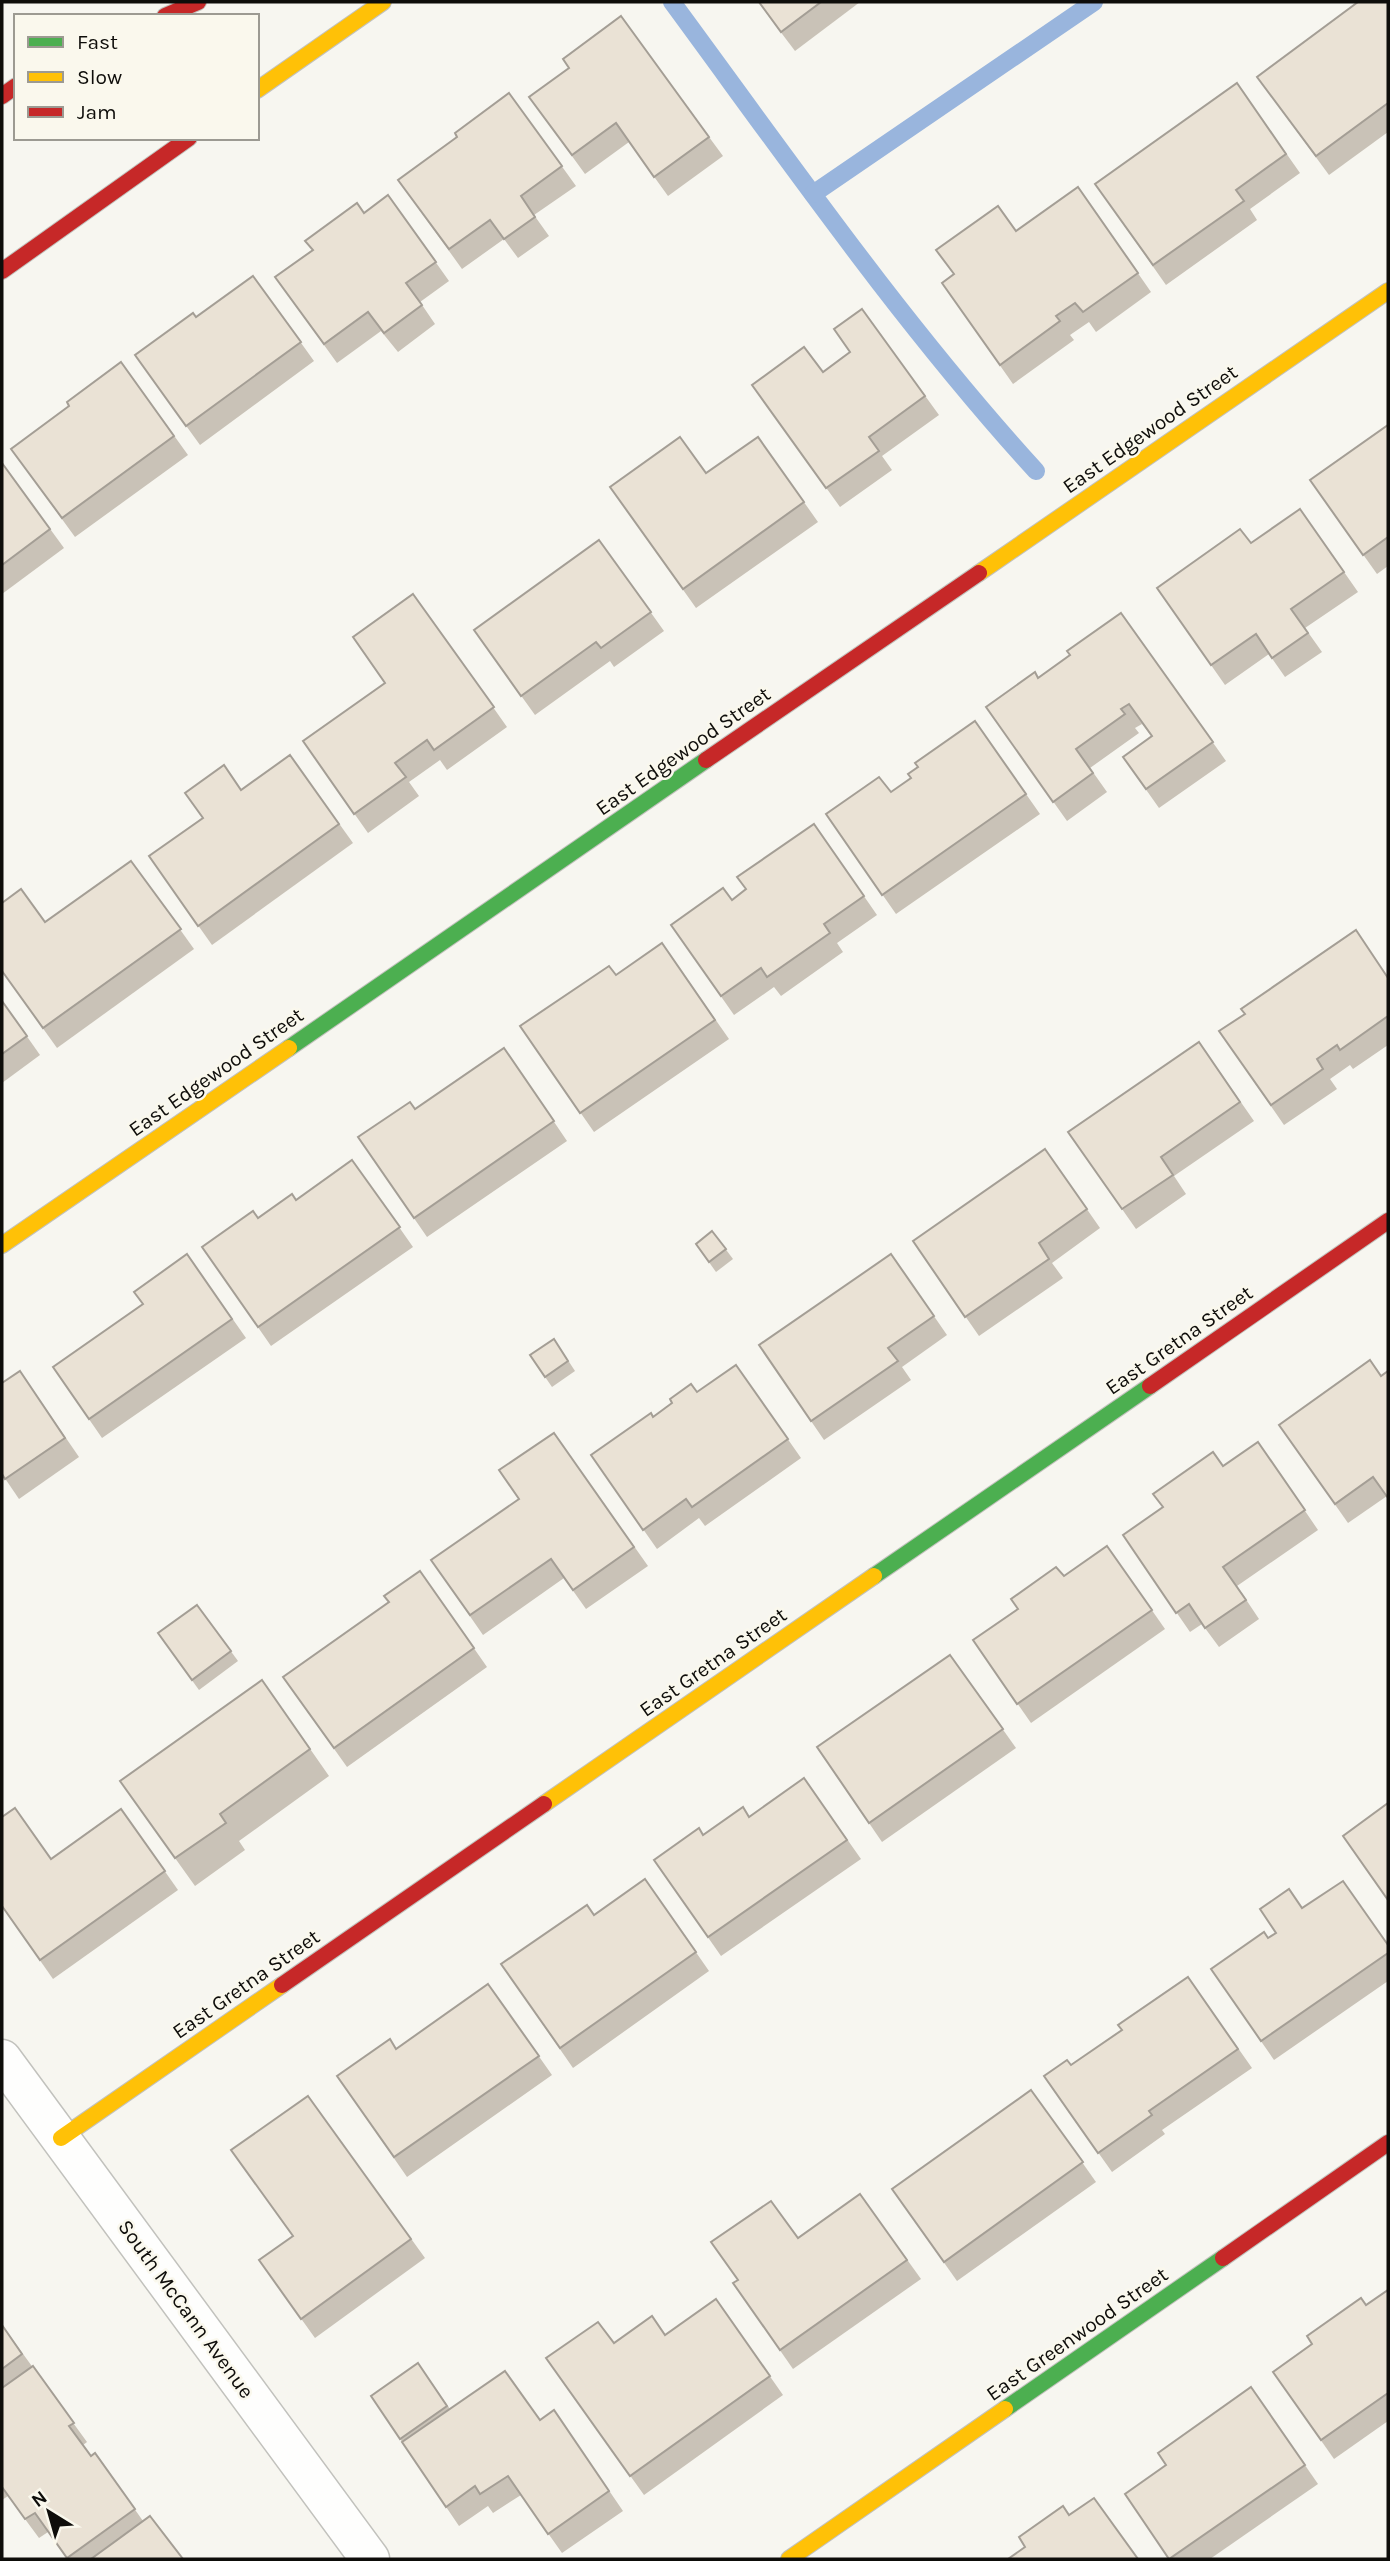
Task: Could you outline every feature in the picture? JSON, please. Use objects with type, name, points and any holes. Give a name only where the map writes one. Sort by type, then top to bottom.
[{"type":"street","points":[[170,14],[198,2]]},
{"type":"street","points":[[259,89],[383,2]]},
{"type":"street","points":[[2,271],[187,140]]},
{"type":"street","name":"East Edgewood Street","points":[[2,1245],[1388,291]]},
{"type":"street","name":"East Gretna Street","points":[[61,2138],[1388,1221]]},
{"type":"street","name":"South McCann Avenue","points":[[2,2059],[370,2559]]},
{"type":"street","name":"East Greenwood Street","points":[[789,2559],[1388,2143]]},
{"type":"building","points":[[759,2],[821,2],[781,32]]},
{"type":"building","points":[[1358,2],[1388,2],[1388,103],[1316,156],[1257,77]]},
{"type":"building","points":[[621,16],[709,137],[654,177],[616,123],[572,155],[529,97],[569,68],[563,59]]},
{"type":"building","points":[[1237,83],[1286,154],[1236,190],[1244,201],[1153,265],[1095,184]]},
{"type":"building","points":[[509,93],[562,166],[521,196],[535,217],[504,239],[490,220],[449,249],[398,180],[457,137],[455,133]]},
{"type":"building","points":[[1078,187],[1138,273],[1083,312],[1075,303],[1056,316],[1060,321],[1000,365],[942,283],[954,274],[936,250],[998,206],[1016,231]]},
{"type":"building","points":[[388,195],[436,262],[406,283],[422,305],[384,333],[368,312],[324,344],[275,277],[313,250],[305,241],[357,203],[364,213]]},
{"type":"building","points":[[253,276],[301,342],[186,426],[135,355],[193,313],[196,317]]},
{"type":"building","points":[[862,309],[925,396],[869,437],[879,451],[826,488],[752,385],[804,347],[823,372],[850,352],[834,329]]},
{"type":"building","points":[[121,362],[174,436],[62,518],[11,449],[69,406],[67,402]]},
{"type":"building","points":[[1388,425],[1388,537],[1363,555],[1310,480]]},
{"type":"building","points":[[680,437],[706,473],[758,437],[804,502],[683,589],[610,487]]},
{"type":"building","points":[[2,463],[50,529],[2,565]]},
{"type":"building","points":[[1300,509],[1344,572],[1291,609],[1308,633],[1272,658],[1256,634],[1211,665],[1157,588],[1240,529],[1251,543]]},
{"type":"building","points":[[599,540],[651,612],[601,648],[596,642],[521,696],[474,630]]},
{"type":"building","points":[[413,594],[494,707],[434,750],[427,740],[395,763],[406,777],[354,814],[303,741],[385,683],[353,637]]},
{"type":"building","points":[[1121,613],[1213,742],[1146,789],[1123,757],[1152,736],[1129,704],[1121,709],[1125,714],[1076,749],[1093,773],[1053,802],[986,707],[1035,672],[1038,678],[1070,655],[1067,651]]},
{"type":"building","points":[[975,721],[1026,794],[882,895],[826,814],[879,777],[891,792],[911,778],[908,774],[918,767],[915,763]]},
{"type":"building","points":[[290,755],[339,824],[198,926],[149,856],[203,818],[185,793],[224,765],[241,790]]},
{"type":"building","points":[[814,824],[864,896],[824,924],[830,933],[767,977],[761,968],[721,996],[671,925],[723,888],[732,900],[746,889],[737,877]]},
{"type":"building","points":[[131,861],[181,929],[43,1028],[2,971],[2,903],[21,889],[45,922]]},
{"type":"building","points":[[1356,930],[1388,978],[1388,1016],[1340,1050],[1337,1045],[1317,1059],[1323,1069],[1271,1105],[1219,1031],[1245,1014],[1241,1009]]},
{"type":"building","points":[[662,943],[715,1020],[580,1113],[520,1026],[609,966],[616,975]]},
{"type":"building","points":[[2,1001],[27,1036],[2,1054]]},
{"type":"building","points":[[1199,1042],[1240,1102],[1161,1157],[1173,1175],[1122,1209],[1068,1132]]},
{"type":"building","points":[[504,1048],[554,1121],[414,1218],[358,1137],[410,1102],[415,1109]]},
{"type":"building","points":[[1045,1149],[1087,1209],[1039,1243],[1049,1259],[965,1317],[913,1241]]},
{"type":"building","points":[[352,1160],[400,1227],[258,1327],[202,1247],[253,1211],[258,1218],[292,1194],[296,1200]]},
{"type":"building","points":[[712,1231],[726,1249],[709,1262],[696,1244]]},
{"type":"building","points":[[187,1254],[232,1319],[89,1419],[53,1367],[143,1304],[134,1292]]},
{"type":"building","points":[[891,1254],[934,1316],[888,1348],[898,1361],[811,1421],[759,1345]]},
{"type":"building","points":[[554,1339],[568,1361],[545,1377],[530,1355]]},
{"type":"building","points":[[1370,1360],[1381,1376],[1388,1371],[1388,1498],[1373,1477],[1335,1504],[1279,1425]]},
{"type":"building","points":[[736,1365],[788,1439],[692,1507],[686,1499],[643,1530],[591,1455],[651,1413],[653,1417],[672,1403],[670,1399],[691,1384],[697,1392]]},
{"type":"building","points":[[20,1371],[65,1438],[5,1479],[2,1474],[2,1383]]},
{"type":"building","points":[[554,1433],[634,1547],[573,1590],[551,1559],[470,1615],[431,1560],[519,1499],[499,1470]]},
{"type":"building","points":[[1258,1442],[1305,1510],[1223,1567],[1246,1600],[1205,1628],[1189,1604],[1176,1613],[1123,1535],[1163,1507],[1153,1494],[1213,1452],[1223,1466]]},
{"type":"building","points":[[1107,1546],[1152,1610],[1017,1704],[973,1640],[1018,1609],[1011,1599],[1056,1567],[1064,1576]]},
{"type":"building","points":[[420,1571],[474,1648],[334,1748],[283,1677],[389,1602],[384,1596]]},
{"type":"building","points":[[197,1605],[231,1651],[192,1680],[158,1633]]},
{"type":"building","points":[[950,1655],[1003,1729],[869,1823],[817,1747]]},
{"type":"building","points":[[262,1680],[310,1749],[220,1814],[226,1823],[175,1858],[120,1781]]},
{"type":"building","points":[[804,1778],[847,1840],[708,1937],[654,1860],[699,1828],[703,1835],[743,1807],[749,1817]]},
{"type":"building","points":[[1388,1803],[1388,1900],[1343,1836]]},
{"type":"building","points":[[15,1808],[51,1859],[121,1809],[165,1871],[40,1960],[2,1906],[2,1817]]},
{"type":"building","points":[[645,1879],[696,1952],[560,2048],[501,1964],[587,1905],[594,1915]]},
{"type":"building","points":[[1343,1881],[1388,1945],[1388,1953],[1261,2041],[1211,1969],[1264,1932],[1268,1938],[1276,1933],[1260,1909],[1289,1889],[1302,1908]]},
{"type":"building","points":[[1188,1977],[1238,2049],[1149,2111],[1152,2115],[1098,2153],[1044,2076],[1067,2060],[1071,2065],[1122,2030],[1118,2025]]},
{"type":"building","points":[[488,1984],[539,2056],[394,2157],[337,2076],[390,2039],[396,2049]]},
{"type":"building","points":[[1031,2090],[1083,2162],[944,2262],[892,2189]]},
{"type":"building","points":[[308,2096],[411,2239],[301,2319],[259,2260],[293,2236],[231,2150]]},
{"type":"building","points":[[860,2194],[907,2260],[780,2350],[733,2283],[738,2280],[711,2242],[771,2201],[798,2238]]},
{"type":"building","points":[[1388,2290],[1388,2393],[1321,2440],[1273,2372],[1312,2344],[1307,2336],[1361,2298],[1366,2305]]},
{"type":"building","points":[[716,2299],[770,2376],[630,2476],[546,2358],[598,2322],[614,2343],[652,2316],[665,2335]]},
{"type":"building","points":[[2,2325],[22,2354],[2,2369]]},
{"type":"building","points":[[418,2363],[447,2406],[400,2439],[371,2396]]},
{"type":"building","points":[[33,2366],[74,2423],[69,2426],[91,2456],[95,2453],[135,2509],[67,2558],[35,2513],[25,2519],[2,2487],[2,2388]]},
{"type":"building","points":[[505,2371],[540,2420],[554,2410],[609,2491],[548,2534],[508,2476],[480,2494],[475,2486],[446,2507],[402,2442]]},
{"type":"building","points":[[1251,2387],[1305,2465],[1169,2559],[1125,2494],[1166,2465],[1158,2453]]},
{"type":"building","points":[[1094,2498],[1138,2559],[1008,2559],[1025,2547],[1019,2537],[1063,2506],[1069,2515]]},
{"type":"building","points":[[150,2516],[183,2559],[91,2559]]},
{"type":"waterway","points":[[672,2],[893,300],[1036,471]]},
{"type":"waterway","points":[[813,194],[1094,2]]},
{"type":"traffic: fast","points":[[289,1048],[706,760]]},
{"type":"traffic: fast","points":[[874,1576],[1150,1386]]},
{"type":"traffic: fast","points":[[1005,2409],[1223,2258]]},
{"type":"traffic: slow","points":[[259,89],[383,2]]},
{"type":"traffic: slow","points":[[979,573],[1388,291]]},
{"type":"traffic: slow","points":[[2,1245],[289,1048]]},
{"type":"traffic: slow","points":[[544,1804],[874,1576]]},
{"type":"traffic: slow","points":[[61,2138],[282,1985]]},
{"type":"traffic: slow","points":[[789,2559],[1005,2409]]},
{"type":"traffic: jam","points":[[170,14],[198,2]]},
{"type":"traffic: jam","points":[[2,96],[14,87]]},
{"type":"traffic: jam","points":[[2,271],[186,140]]},
{"type":"traffic: jam","points":[[706,760],[979,573]]},
{"type":"traffic: jam","points":[[1150,1386],[1388,1221]]},
{"type":"traffic: jam","points":[[282,1985],[544,1804]]},
{"type":"traffic: jam","points":[[1223,2258],[1388,2143]]}]
